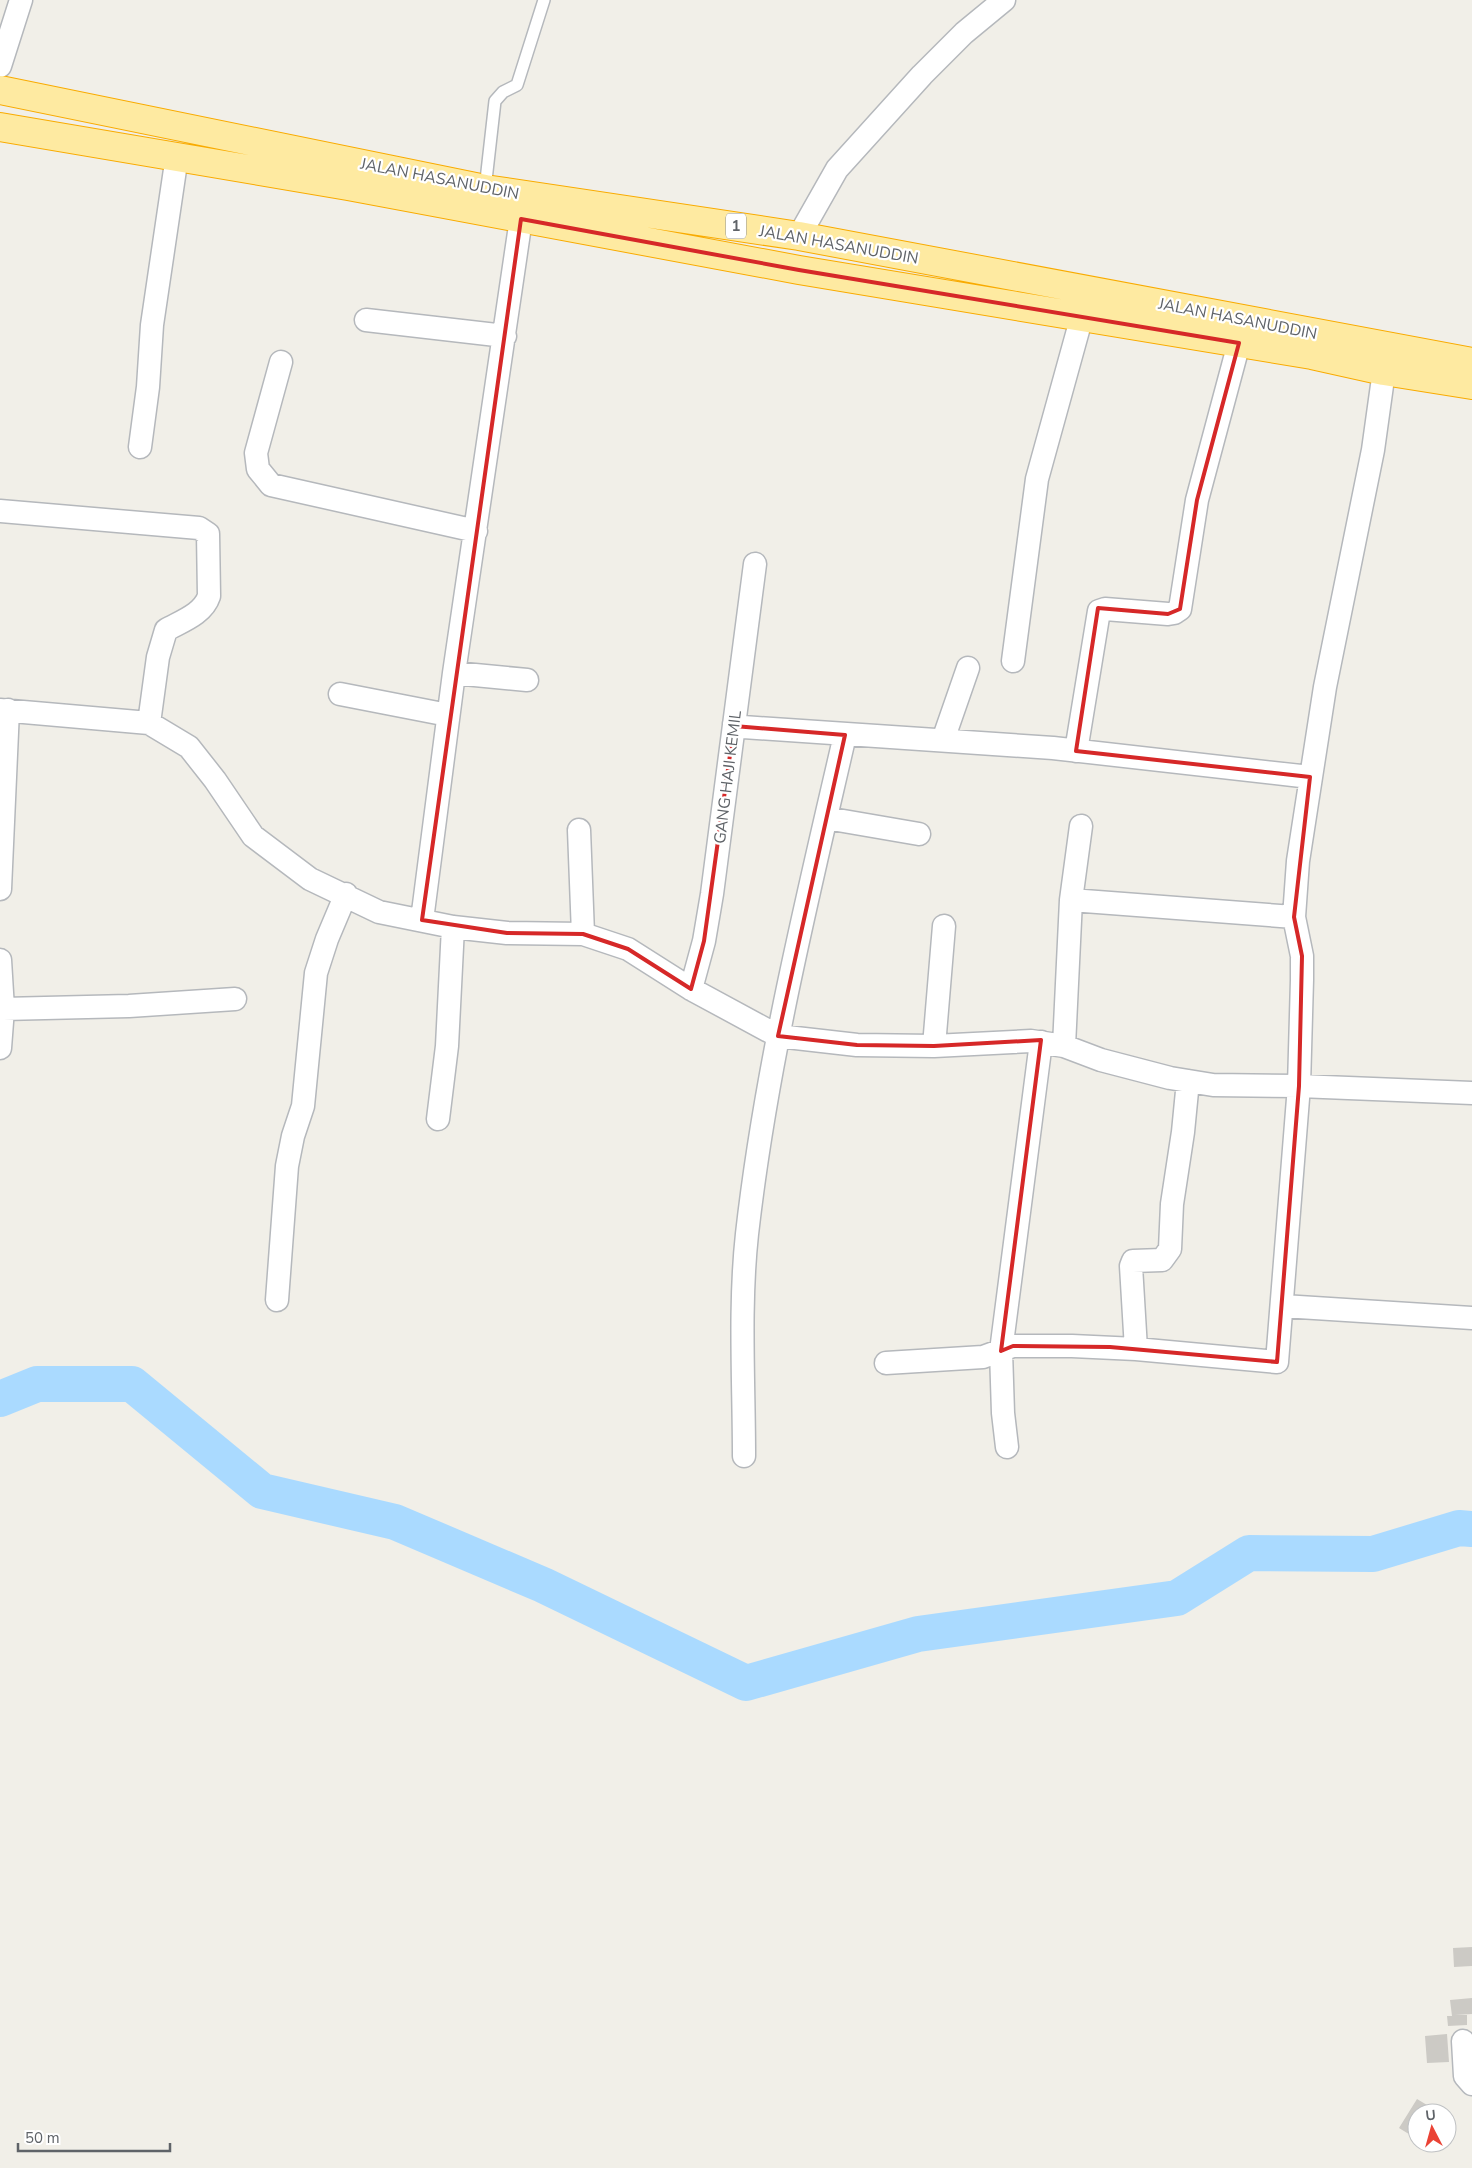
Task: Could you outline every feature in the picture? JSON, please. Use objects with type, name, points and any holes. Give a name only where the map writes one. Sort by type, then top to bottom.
[{"type":"highway","name":"JALAN HASANUDDIN","points":[[0,90],[485,189],[799,236],[1472,362]]},
{"type":"highway","name":"JALAN HASANUDDIN","points":[[0,127],[177,156],[799,270],[1312,355],[1472,386]]},
{"type":"street","points":[[0,66],[21,0]]},
{"type":"street","points":[[799,236],[837,168],[964,32],[1004,0]]},
{"type":"street","points":[[140,447],[148,387],[152,325],[177,156]]},
{"type":"street","points":[[422,920],[448,715],[521,219]]},
{"type":"street","points":[[1013,660],[1038,479],[1082,316]]},
{"type":"street","points":[[366,320],[505,336]]},
{"type":"street","points":[[1076,751],[1099,611],[1105,609],[1168,614],[1180,610],[1197,500],[1239,343]]},
{"type":"street","points":[[282,362],[256,453],[258,469],[271,485],[476,531]]},
{"type":"street","points":[[886,1362],[983,1357],[1013,1346],[1072,1346],[1136,1349],[1277,1362],[1283,1306],[1299,1086],[1302,956],[1294,918],[1298,861],[1325,687],[1373,450],[1384,370]]},
{"type":"street","points":[[0,511],[199,528],[208,534],[209,596],[206,603],[197,613],[166,630],[158,657],[149,722]]},
{"type":"street","name":"GANG HAJI KEMIL","points":[[691,989],[704,941],[709,913],[755,564]]},
{"type":"street","points":[[943,740],[968,668]]},
{"type":"street","points":[[454,673],[527,680]]},
{"type":"street","points":[[340,694],[448,715]]},
{"type":"street","points":[[0,889],[4,710],[149,722],[189,747],[215,780],[253,836],[310,879],[346,894],[379,912],[453,927],[507,933],[583,934],[628,949],[691,989],[778,1036],[857,1045],[934,1046],[1041,1042],[1064,1046],[1101,1060],[1188,1081],[1213,1085],[1299,1086],[1472,1093]]},
{"type":"street","points":[[734,724],[743,727],[1076,751],[1310,777]]},
{"type":"street","points":[[744,1456],[744,1302],[747,1236],[778,1036],[845,735]]},
{"type":"street","points":[[826,818],[919,834]]},
{"type":"street","points":[[1064,1046],[1072,900],[1081,826]]},
{"type":"street","points":[[579,830],[583,934]]},
{"type":"street","points":[[278,1300],[287,1166],[293,1136],[304,1106],[316,973],[327,939],[346,894]]},
{"type":"street","points":[[1072,900],[1294,918]]},
{"type":"street","points":[[934,1046],[944,926]]},
{"type":"street","points":[[438,1119],[447,1046],[453,927]]},
{"type":"street","points":[[0,960],[2,1000],[0,1048]]},
{"type":"street","points":[[2,1000],[129,1006],[235,999]]},
{"type":"street","points":[[1007,1447],[1003,1412],[1001,1351],[1041,1042]]},
{"type":"street","points":[[1136,1349],[1131,1266],[1133,1261],[1138,1260],[1162,1260],[1170,1249],[1172,1204],[1183,1132],[1188,1081]]},
{"type":"street","points":[[1283,1306],[1472,1318]]},
{"type":"street","points":[[1463,2041],[1465,2076],[1472,2084]]},
{"type":"lane","points":[[485,189],[495,101],[503,92],[517,85],[544,0]]},
{"type":"highlighted area","points":[[521,219],[799,270],[1239,343],[1197,500],[1180,609],[1168,614],[1098,608],[1076,751],[1310,777],[1294,917],[1302,956],[1299,1086],[1277,1362],[1110,1347],[1013,1346],[1001,1351],[1041,1040],[934,1046],[857,1045],[778,1036],[845,735],[734,726],[704,941],[691,989],[628,949],[583,934],[507,933],[422,920]]},
{"type":"building","points":[[1472,1947],[1472,1966],[1454,1967],[1453,1948]]},
{"type":"building","points":[[1472,1998],[1472,2014],[1455,2015],[1467,2015],[1467,2025],[1448,2026],[1447,2016],[1452,2016],[1450,2000]]},
{"type":"building","points":[[1447,2034],[1449,2062],[1427,2063],[1425,2036]]},
{"type":"building","points":[[1417,2099],[1424,2103],[1415,2103]]},
{"type":"building","points":[[1407,2115],[1407,2133],[1399,2128]]},
{"type":"waterway","points":[[0,1399],[37,1384],[132,1384],[262,1491],[395,1522],[543,1585],[746,1683],[918,1634],[1177,1598],[1249,1553],[1373,1554],[1459,1528],[1472,1529]]}]
